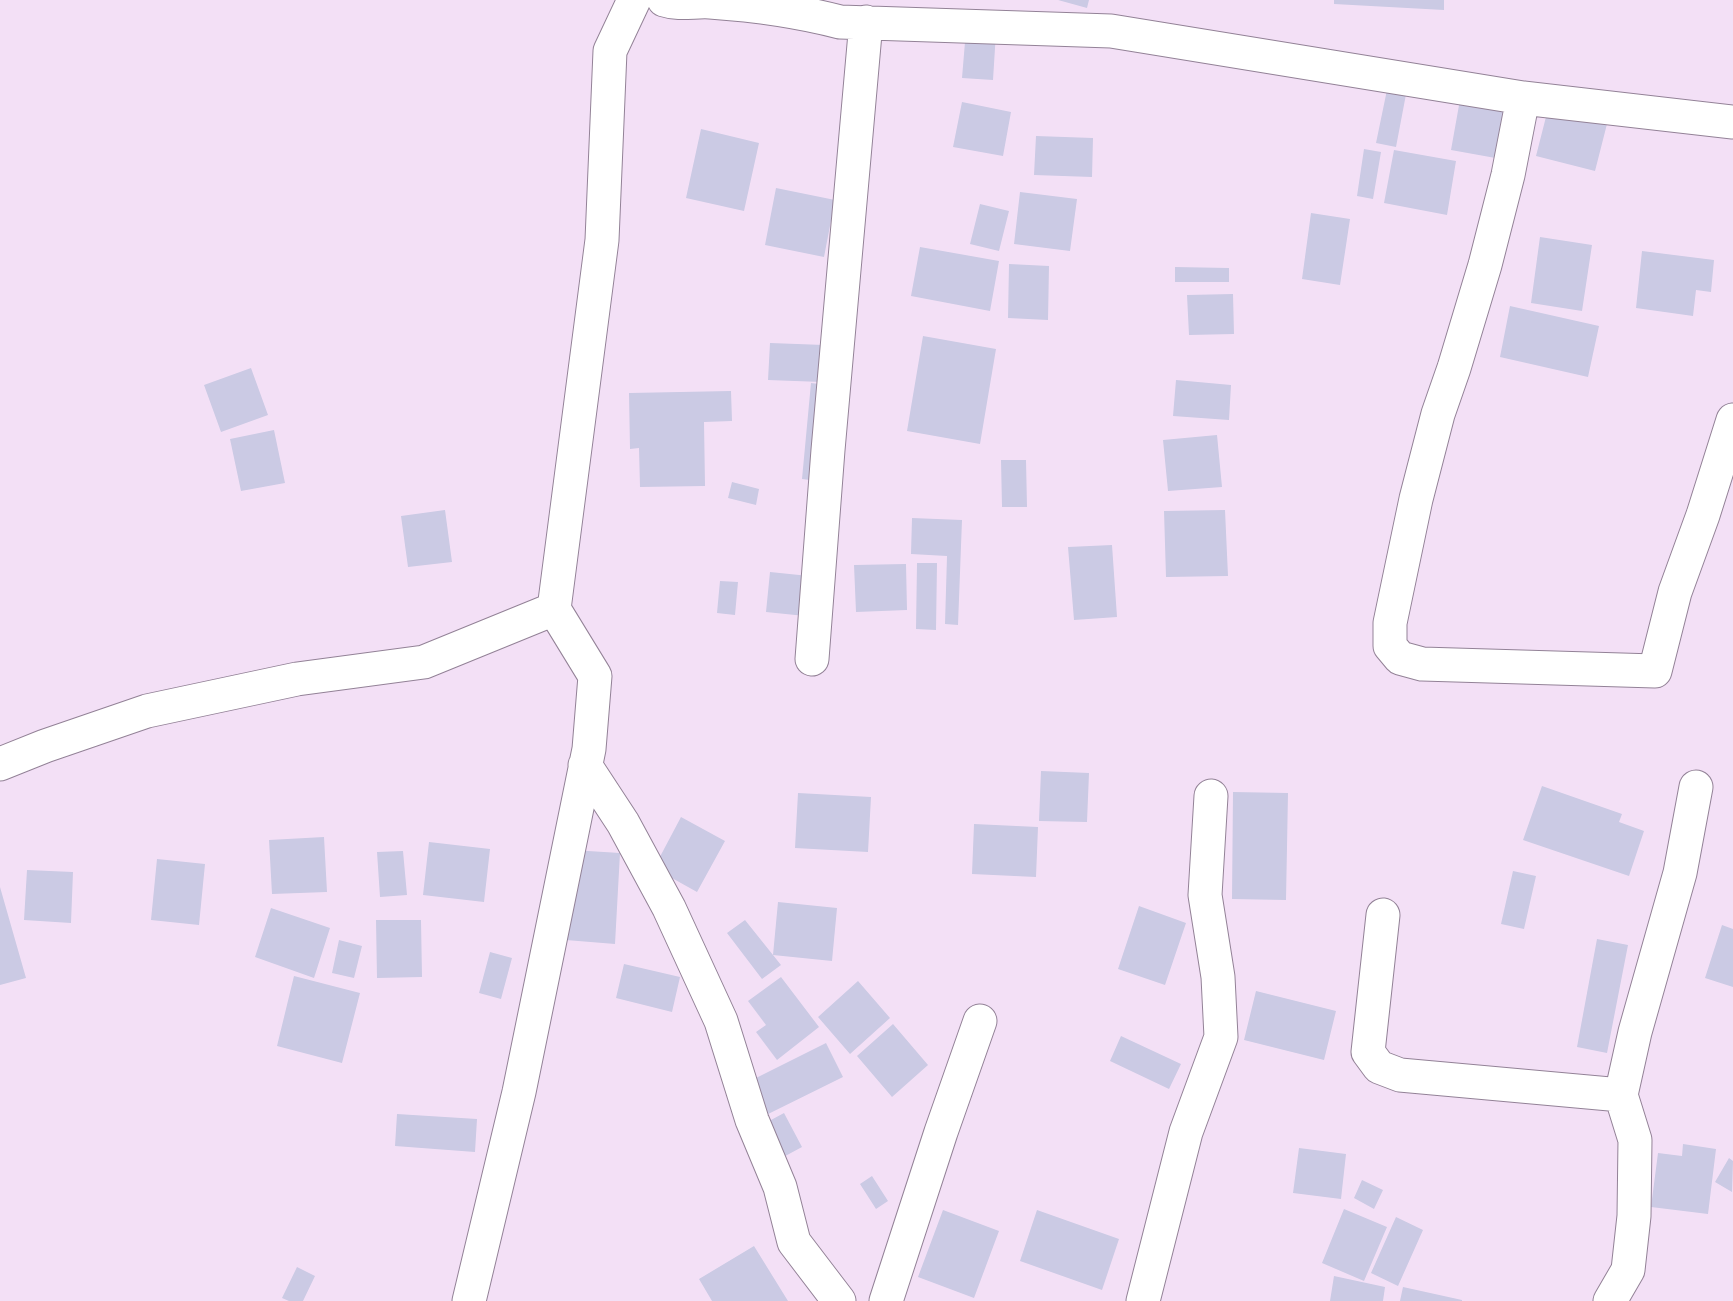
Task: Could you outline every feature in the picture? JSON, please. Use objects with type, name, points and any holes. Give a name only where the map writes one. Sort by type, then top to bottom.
[{"type":"street","points":[[470,1301],[519,1092],[589,749],[595,676],[554,609],[602,240],[610,51],[634,0]]},
{"type":"street","points":[[664,0],[732,4],[840,22],[1111,32],[1523,98],[1733,122]]},
{"type":"street","points":[[812,659],[866,22]]},
{"type":"street","points":[[1523,98],[1508,175],[1485,265],[1438,414],[1416,499],[1390,623],[1390,646],[1400,658],[1422,664],[1655,672],[1675,592],[1733,420]]},
{"type":"street","points":[[0,764],[147,711],[297,679],[424,662],[554,609]]},
{"type":"street","points":[[585,765],[623,823],[669,908],[721,1021],[752,1120],[780,1187],[794,1242],[839,1301]]},
{"type":"street","points":[[1610,1301],[1628,1270],[1634,1216],[1635,1140],[1621,1095],[1635,1032],[1680,873],[1696,787]]},
{"type":"street","points":[[1143,1301],[1186,1131],[1221,1037],[1218,977],[1205,895],[1211,796]]},
{"type":"street","points":[[1383,915],[1368,1052],[1379,1067],[1400,1075],[1621,1095]]},
{"type":"street","points":[[886,1301],[980,1021]]},
{"type":"building","points":[[1058,0],[1089,0],[1087,8]]},
{"type":"building","points":[[1334,0],[1444,0],[1444,10],[1334,4]]},
{"type":"building","points":[[966,30],[996,32],[993,80],[962,78]]},
{"type":"building","points":[[1388,85],[1407,89],[1396,147],[1376,143]]},
{"type":"building","points":[[1461,94],[1512,103],[1501,159],[1451,150]]},
{"type":"building","points":[[962,102],[1011,112],[1003,156],[953,147]]},
{"type":"building","points":[[1548,109],[1607,124],[1595,171],[1536,156]]},
{"type":"building","points":[[701,129],[759,143],[744,211],[686,198]]},
{"type":"building","points":[[1036,136],[1093,138],[1092,177],[1034,175]]},
{"type":"building","points":[[1364,149],[1381,152],[1373,199],[1357,196]]},
{"type":"building","points":[[1394,150],[1456,161],[1447,215],[1384,203]]},
{"type":"building","points":[[776,188],[835,200],[824,257],[765,245]]},
{"type":"building","points":[[1020,192],[1077,199],[1070,251],[1014,244]]},
{"type":"building","points":[[980,204],[1009,211],[999,251],[970,244]]},
{"type":"building","points":[[1311,213],[1350,219],[1340,285],[1302,279]]},
{"type":"building","points":[[1540,237],[1592,245],[1582,311],[1531,303]]},
{"type":"building","points":[[920,247],[999,261],[990,311],[911,296]]},
{"type":"building","points":[[1642,251],[1714,260],[1711,292],[1696,290],[1693,316],[1636,308]]},
{"type":"building","points":[[1009,264],[1049,266],[1048,320],[1008,318]]},
{"type":"building","points":[[1175,267],[1229,268],[1229,282],[1175,282]]},
{"type":"building","points":[[1233,294],[1234,334],[1189,335],[1187,295]]},
{"type":"building","points":[[1510,306],[1599,326],[1588,377],[1500,357]]},
{"type":"building","points":[[923,336],[996,349],[980,444],[907,431]]},
{"type":"building","points":[[770,343],[824,345],[822,382],[768,380]]},
{"type":"building","points":[[251,368],[268,415],[221,432],[204,385]]},
{"type":"building","points":[[1176,380],[1231,385],[1229,420],[1173,416]]},
{"type":"building","points":[[811,383],[827,385],[818,481],[802,479]]},
{"type":"building","points":[[731,391],[732,421],[704,422],[705,486],[640,487],[639,448],[630,449],[629,393]]},
{"type":"building","points":[[274,430],[285,483],[241,491],[230,439]]},
{"type":"building","points":[[1217,435],[1222,487],[1168,491],[1163,440]]},
{"type":"building","points":[[1001,460],[1026,460],[1027,507],[1002,507]]},
{"type":"building","points":[[732,482],[759,489],[756,505],[728,498]]},
{"type":"building","points":[[445,510],[452,562],[408,567],[401,516]]},
{"type":"building","points":[[1225,510],[1228,576],[1166,577],[1164,511]]},
{"type":"building","points":[[912,518],[962,520],[958,625],[945,624],[947,556],[911,554]]},
{"type":"building","points":[[1112,545],[1117,617],[1074,620],[1068,547]]},
{"type":"building","points":[[917,563],[937,563],[936,630],[916,629]]},
{"type":"building","points":[[906,564],[907,610],[856,612],[854,565]]},
{"type":"building","points":[[770,572],[809,576],[805,616],[766,612]]},
{"type":"building","points":[[720,581],[738,582],[735,615],[717,613]]},
{"type":"building","points":[[1041,771],[1089,773],[1087,822],[1039,821]]},
{"type":"building","points":[[1542,786],[1622,814],[1619,822],[1644,831],[1629,876],[1523,840]]},
{"type":"building","points":[[1233,792],[1288,793],[1286,900],[1232,899]]},
{"type":"building","points":[[798,793],[871,797],[868,852],[795,848]]},
{"type":"building","points":[[681,817],[725,841],[697,892],[654,868]]},
{"type":"building","points":[[974,824],[1038,827],[1036,877],[972,874]]},
{"type":"building","points":[[324,837],[327,892],[272,894],[269,840]]},
{"type":"building","points":[[429,842],[490,849],[484,902],[423,895]]},
{"type":"building","points":[[572,850],[620,853],[615,944],[566,940]]},
{"type":"building","points":[[403,851],[407,895],[380,897],[377,852]]},
{"type":"building","points":[[157,859],[205,864],[199,925],[151,920]]},
{"type":"building","points":[[27,870],[73,872],[71,923],[24,920]]},
{"type":"building","points":[[1513,871],[1536,876],[1524,929],[1501,924]]},
{"type":"building","points":[[0,887],[26,978],[0,985]]},
{"type":"building","points":[[778,902],[837,908],[832,961],[773,955]]},
{"type":"building","points":[[1139,906],[1186,923],[1165,985],[1118,969]]},
{"type":"building","points":[[271,908],[330,928],[314,978],[255,957]]},
{"type":"building","points":[[376,920],[421,920],[422,977],[377,978]]},
{"type":"building","points":[[745,920],[781,965],[762,979],[727,933]]},
{"type":"building","points":[[1722,925],[1733,929],[1733,987],[1705,978]]},
{"type":"building","points":[[1597,939],[1628,945],[1607,1053],[1577,1047]]},
{"type":"building","points":[[339,940],[362,946],[354,978],[332,973]]},
{"type":"building","points":[[490,952],[512,958],[501,999],[479,993]]},
{"type":"building","points":[[624,964],[680,977],[672,1012],[616,998]]},
{"type":"building","points":[[294,976],[360,993],[342,1063],[277,1046]]},
{"type":"building","points":[[781,977],[819,1027],[777,1060],[756,1032],[766,1025],[748,1001]]},
{"type":"building","points":[[858,981],[890,1018],[850,1054],[818,1017]]},
{"type":"building","points":[[1256,991],[1336,1011],[1324,1060],[1244,1040]]},
{"type":"building","points":[[893,1024],[928,1065],[892,1097],[857,1056]]},
{"type":"building","points":[[1121,1036],[1181,1064],[1169,1089],[1110,1061]]},
{"type":"building","points":[[826,1043],[843,1077],[758,1119],[742,1085]]},
{"type":"building","points":[[784,1113],[802,1147],[776,1161],[758,1127]]},
{"type":"building","points":[[397,1114],[477,1119],[475,1152],[395,1146]]},
{"type":"building","points":[[1683,1144],[1716,1149],[1708,1214],[1651,1207],[1658,1153],[1682,1156]]},
{"type":"building","points":[[1299,1148],[1346,1154],[1341,1199],[1293,1193]]},
{"type":"building","points":[[1729,1158],[1733,1161],[1732,1192],[1715,1182]]},
{"type":"building","points":[[872,1176],[888,1201],[876,1209],[860,1184]]},
{"type":"building","points":[[1362,1180],[1383,1190],[1374,1209],[1354,1198]]},
{"type":"building","points":[[1344,1209],[1387,1227],[1364,1281],[1322,1263]]},
{"type":"building","points":[[943,1210],[999,1231],[974,1298],[918,1277]]},
{"type":"building","points":[[1037,1210],[1119,1239],[1102,1290],[1020,1261]]},
{"type":"building","points":[[1396,1217],[1423,1230],[1398,1286],[1371,1273]]},
{"type":"building","points":[[754,1246],[788,1301],[712,1301],[699,1279]]},
{"type":"building","points":[[297,1267],[315,1276],[303,1301],[289,1301],[282,1298]]},
{"type":"building","points":[[1334,1276],[1385,1287],[1383,1301],[1330,1301]]},
{"type":"building","points":[[1403,1287],[1462,1300],[1462,1301],[1400,1301]]}]
